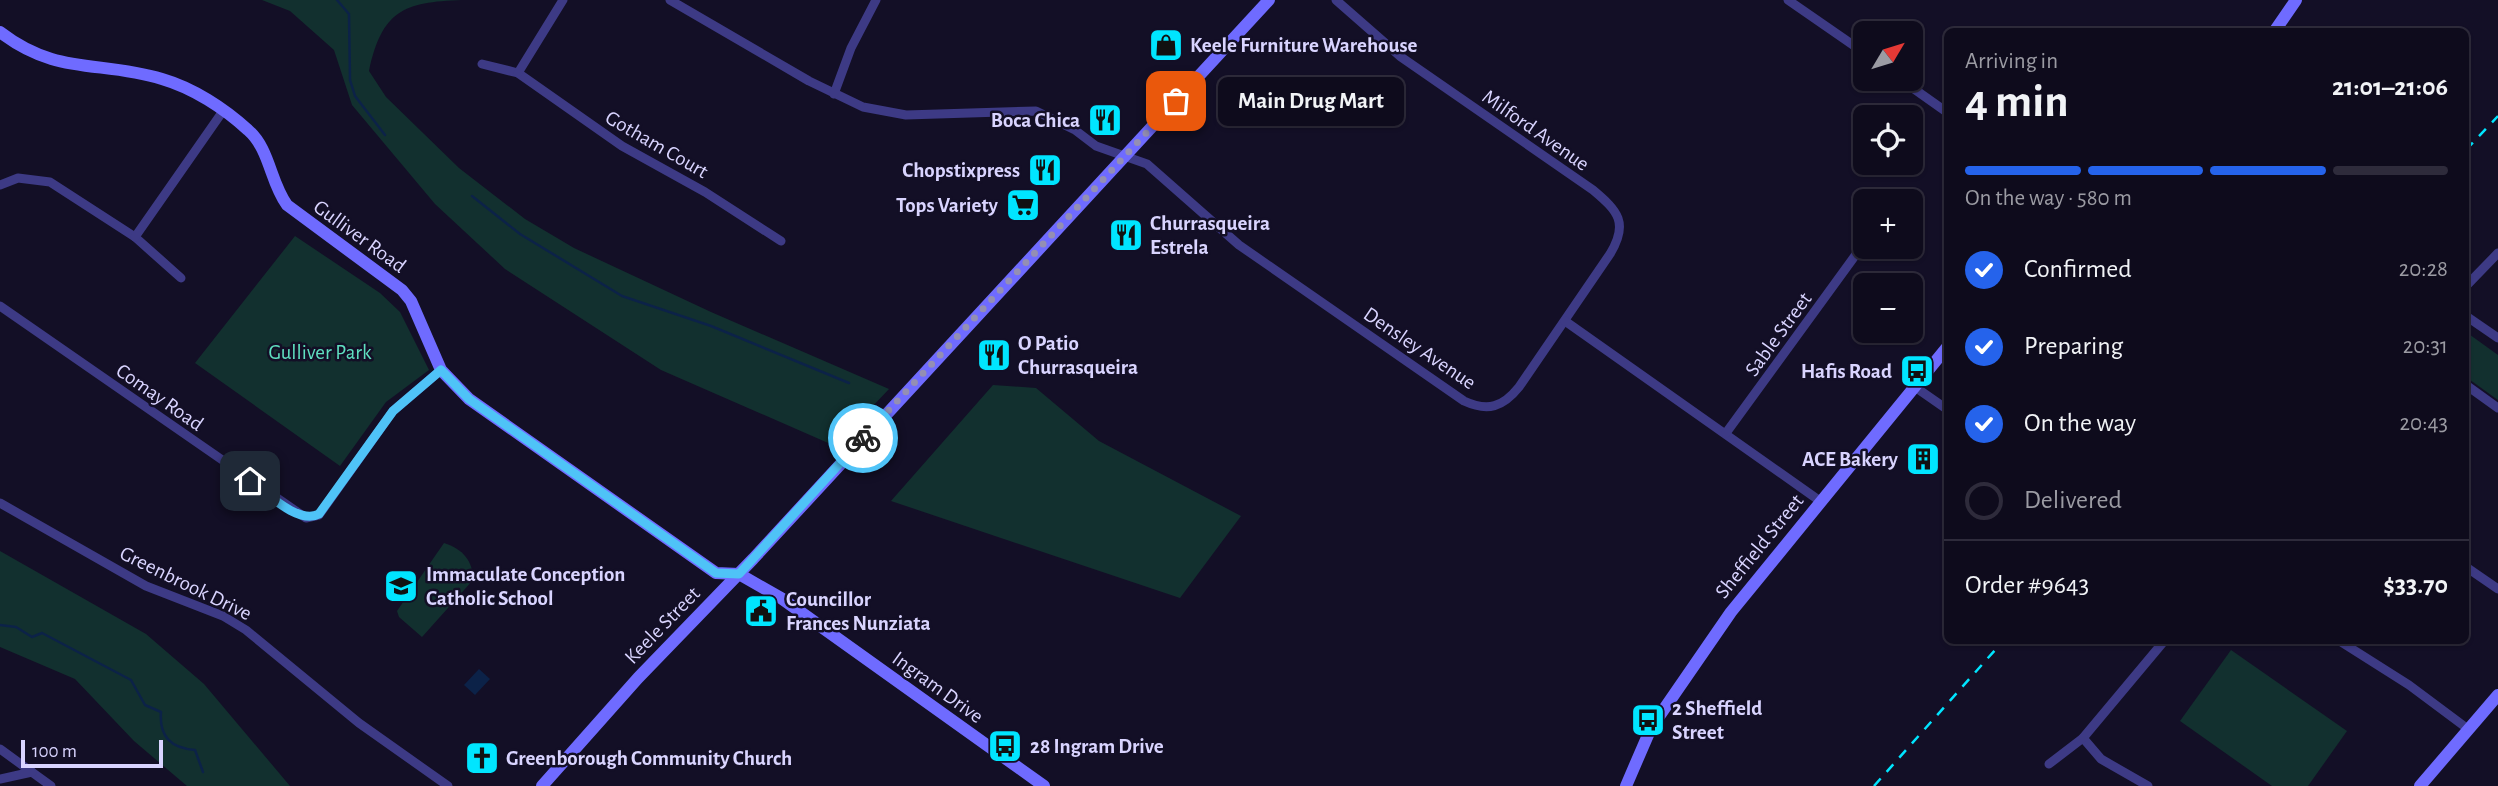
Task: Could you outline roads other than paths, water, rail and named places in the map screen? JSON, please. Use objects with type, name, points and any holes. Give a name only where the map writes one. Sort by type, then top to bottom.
[{"type":"street","points":[[482,64],[518,73],[563,0]]},
{"type":"street","name":"Densley Avenue","points":[[670,0],[834,94],[863,107],[906,115],[1036,111],[1075,130],[1096,146],[1147,164],[1239,245],[1464,401],[1477,407],[1503,404],[1565,321]]},
{"type":"street","points":[[834,94],[851,48],[876,0]]},
{"type":"street","name":"Keele Street","points":[[542,786],[638,678],[739,574],[1269,0]]},
{"type":"street","name":"Milford Avenue","points":[[1336,0],[1401,57],[1609,204],[1620,221],[1618,240],[1565,321]]},
{"type":"street","points":[[1788,0],[1853,45]]},
{"type":"street","points":[[2277,28],[2296,0]]},
{"type":"street","name":"Gulliver Road","points":[[0,32],[20,47],[54,62],[161,78],[196,93],[223,111],[249,131],[261,145],[277,192],[287,205],[402,290],[411,301],[441,370],[469,399],[716,573],[739,574]]},
{"type":"street","name":"Gotham Court","points":[[518,73],[622,146],[705,192],[781,241]]},
{"type":"street","points":[[1917,91],[1944,110]]},
{"type":"street","points":[[135,237],[223,111]]},
{"type":"street","points":[[0,185],[18,178],[50,181],[135,237],[181,278]]},
{"type":"street","points":[[2469,283],[2498,253]]},
{"type":"street","name":"Sable Street","points":[[1726,433],[1853,258]]},
{"type":"street","name":"Comay Road","points":[[0,306],[306,518],[319,514],[393,411],[441,370]]},
{"type":"street","points":[[2469,318],[2498,338]]},
{"type":"street","points":[[1565,321],[1820,501]]},
{"type":"street","name":"Sheffield Street","points":[[1626,786],[1645,737],[1734,608],[1944,351]]},
{"type":"street","points":[[1915,387],[1944,407]]},
{"type":"street","points":[[2469,387],[2498,408]]},
{"type":"street","name":"Greenbrook Drive","points":[[0,503],[146,586],[223,616],[246,630],[359,723],[448,786]]},
{"type":"street","points":[[2469,569],[2498,589]]},
{"type":"street","name":"Ingram Drive","points":[[739,574],[781,598],[1044,786]]},
{"type":"street","points":[[2049,764],[2083,738],[2162,644]]},
{"type":"street","points":[[2344,644],[2409,685],[2468,729]]},
{"type":"street","points":[[2420,786],[2498,695]]},
{"type":"street","points":[[2083,738],[2101,759],[2148,786]]},
{"type":"street","points":[[0,749],[51,786]]},
{"type":"street","points":[[0,779],[32,772]]},
{"type":"water","points":[[479,669],[490,679],[475,695],[464,685]]},
{"type":"waterway","points":[[337,0],[349,14],[350,80],[355,96],[385,135]]},
{"type":"waterway","points":[[472,196],[520,234],[622,296],[711,326],[849,383]]},
{"type":"waterway","points":[[0,625],[16,627],[32,637],[42,633],[131,680],[145,705],[161,712],[162,728],[168,740],[179,747],[195,750],[203,772]]},
{"type":"railway","points":[[2469,147],[2498,116]]},
{"type":"railway","points":[[1874,786],[2000,644]]},
{"type":"place","name":"Keele Furniture Warehouse","points":[[1166,45]]},
{"type":"place","name":"Main Drug Mart","points":[[1176,101]]},
{"type":"place","name":"Boca Chica","points":[[1105,120]]},
{"type":"place","name":"Chopstixpress","points":[[1045,170]]},
{"type":"place","name":"Tops Variety","points":[[1023,205]]},
{"type":"place","name":"Churrasqueira Estrela","points":[[1126,235]]},
{"type":"place","name":"O Patio Churrasqueira","points":[[994,355]]},
{"type":"place","name":"Hafis Road","points":[[1917,371]]},
{"type":"place","name":"ACE Bakery","points":[[1923,459]]},
{"type":"place","name":"Immaculate Conception Catholic School","points":[[401,586]]},
{"type":"place","name":"Councillor Frances Nunziata","points":[[761,611]]},
{"type":"place","name":"2 Sheffield Street","points":[[1648,720]]},
{"type":"place","name":"28 Ingram Drive","points":[[1005,746]]},
{"type":"place","name":"Greenborough Community Church","points":[[482,758]]},
{"type":"park label","name":"Gulliver Park","points":[[320,352]]}]
